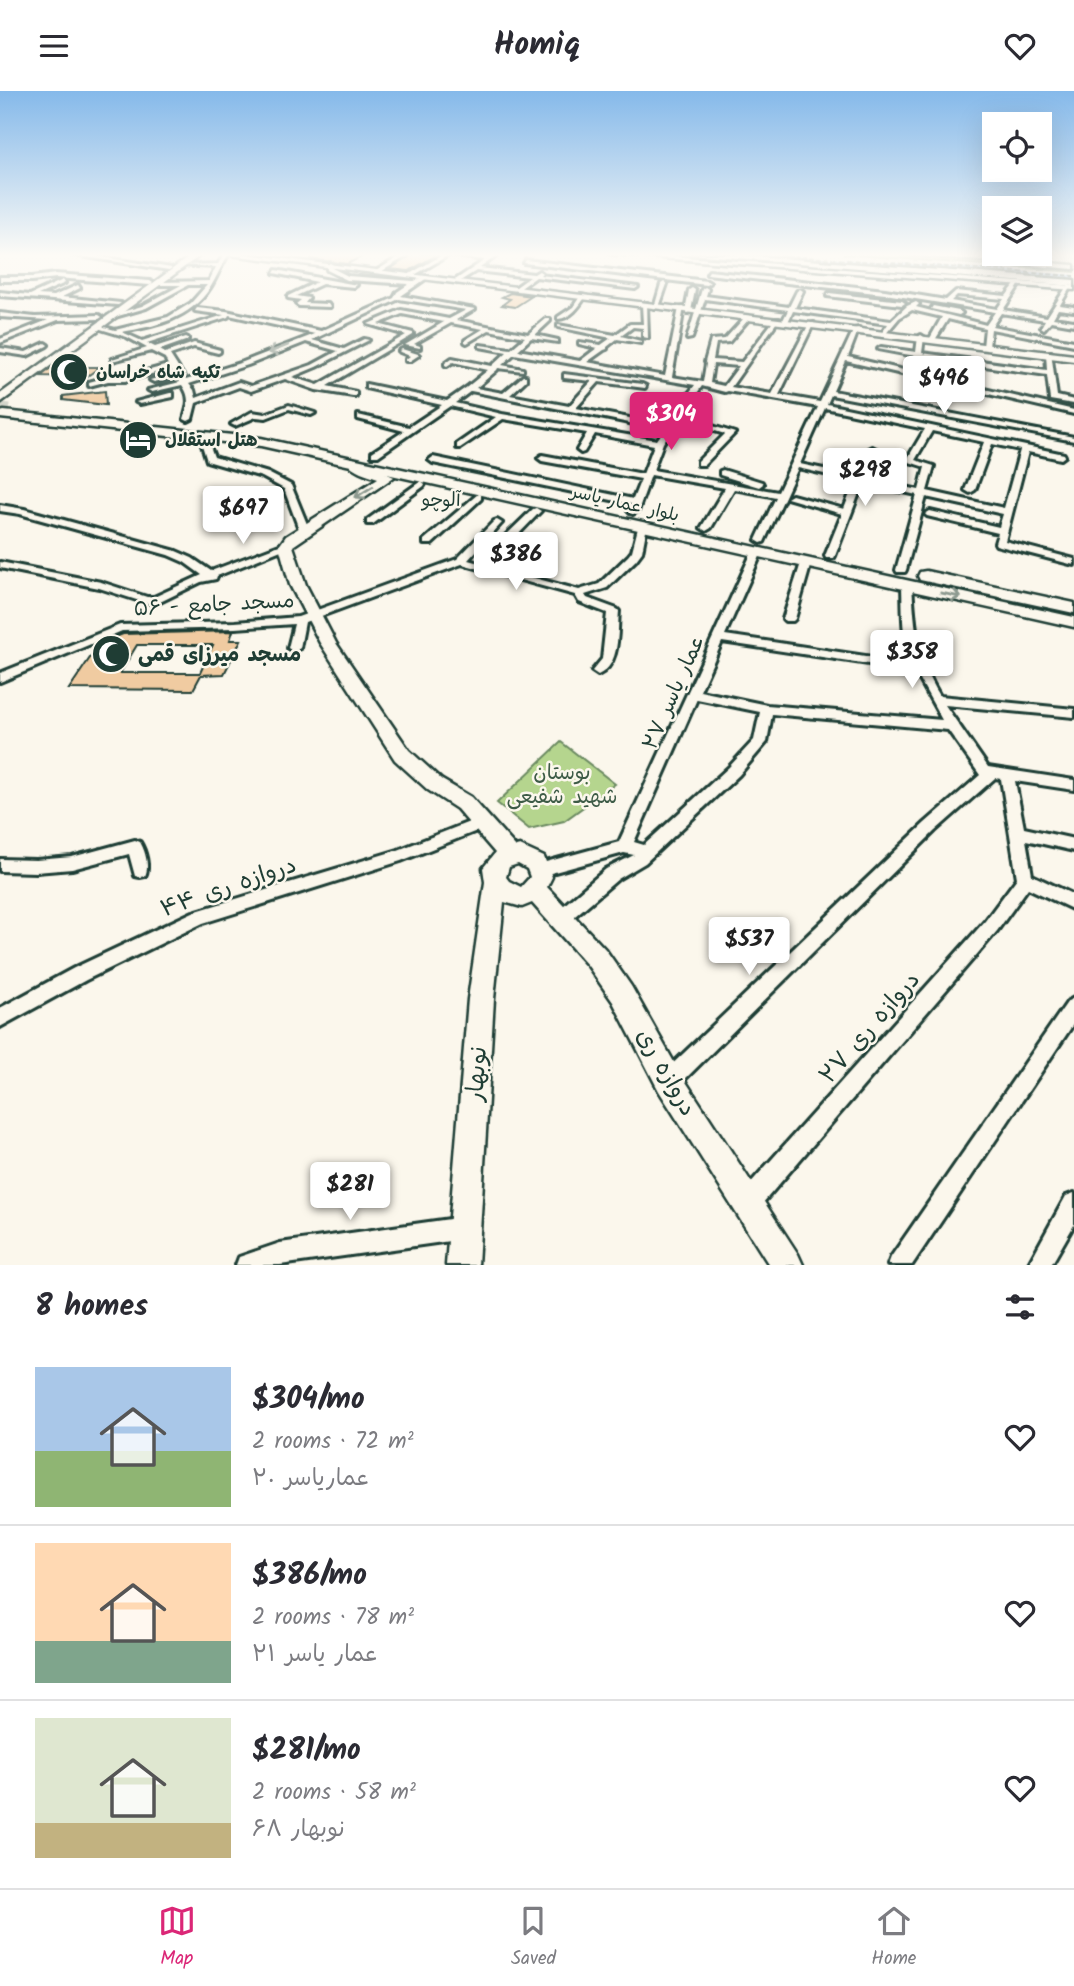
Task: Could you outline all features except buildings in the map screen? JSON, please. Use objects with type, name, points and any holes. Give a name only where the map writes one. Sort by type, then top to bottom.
[{"type":"main road","points":[[0,389],[115,309]]},
{"type":"main road","points":[[4,411],[98,322],[111,316],[118,309]]},
{"type":"main road","points":[[685,309],[1074,357]]},
{"type":"main road","points":[[700,311],[781,321]]},
{"type":"main road","points":[[4,411],[72,409]]},
{"type":"main road","name":"بلوار عمار یاسر","points":[[4,411],[128,432],[192,424],[234,424],[272,430],[281,435]]},
{"type":"main road","name":"بلوار عمار یاسر","points":[[4,411],[281,435],[634,507],[706,528],[806,563],[904,578],[1074,611]]},
{"type":"main road","name":"بلوار عمار یاسر","points":[[192,424],[261,442],[642,526],[830,556],[904,578]]},
{"type":"main road","points":[[352,462],[365,470],[388,477],[294,538],[298,585],[307,618],[332,650],[402,755],[435,785],[464,803],[510,856],[528,858],[537,880],[525,895],[513,896],[502,892],[495,885],[495,868],[510,856]]},
{"type":"main road","name":"دروازه ری","points":[[537,880],[622,994],[669,1081],[746,1205],[787,1265]]},
{"type":"main road","name":"نوبهار","points":[[462,1265],[481,999],[495,885]]},
{"type":"street","points":[[111,316],[134,309]]},
{"type":"street","points":[[117,331],[158,323],[189,309]]},
{"type":"street","points":[[141,411],[187,387],[354,320],[375,309]]},
{"type":"street","points":[[418,347],[408,345],[471,309]]},
{"type":"street","points":[[560,318],[574,309]]},
{"type":"street","points":[[645,309],[646,337]]},
{"type":"street","points":[[668,379],[685,309]]},
{"type":"street","points":[[725,390],[791,309]]},
{"type":"street","points":[[813,309],[895,320]]},
{"type":"street","points":[[884,333],[909,309]]},
{"type":"street","points":[[921,309],[988,327],[1074,343]]},
{"type":"street","points":[[931,309],[959,313]]},
{"type":"street","points":[[989,309],[1074,323]]},
{"type":"street","points":[[1044,327],[1056,309]]},
{"type":"street","points":[[197,310],[233,314],[321,333]]},
{"type":"street","points":[[986,346],[988,327],[997,310]]},
{"type":"street","points":[[73,318],[85,311]]},
{"type":"street","points":[[689,338],[700,311]]},
{"type":"street","points":[[373,324],[401,312],[556,341]]},
{"type":"street","points":[[141,343],[233,314]]},
{"type":"street","points":[[0,315],[73,318],[98,322],[153,350],[172,365],[187,387],[193,402],[192,424],[210,459],[265,475],[288,487],[294,538],[156,600],[146,600],[101,585],[0,565]]},
{"type":"street","points":[[932,339],[946,316]]},
{"type":"street","points":[[433,460],[634,507],[659,443],[675,417],[702,386],[713,341],[727,341],[747,318]]},
{"type":"street","points":[[2,339],[57,319]]},
{"type":"street","points":[[320,387],[411,334],[354,320]]},
{"type":"street","points":[[375,454],[470,389],[548,320]]},
{"type":"street","points":[[317,324],[334,328]]},
{"type":"street","points":[[582,363],[632,325],[646,326]]},
{"type":"street","points":[[774,398],[812,325]]},
{"type":"street","points":[[560,326],[639,342]]},
{"type":"street","points":[[467,341],[489,328]]},
{"type":"street","points":[[759,546],[857,330]]},
{"type":"street","points":[[1011,349],[1013,331]]},
{"type":"street","points":[[917,367],[921,338]]},
{"type":"street","points":[[117,361],[186,339]]},
{"type":"street","points":[[494,339],[514,351]]},
{"type":"street","points":[[304,340],[345,351]]},
{"type":"street","points":[[193,402],[239,384],[251,389],[286,377],[366,340]]},
{"type":"street","points":[[581,343],[605,348]]},
{"type":"street","points":[[0,350],[27,354],[45,345]]},
{"type":"street","points":[[172,365],[194,345],[218,351]]},
{"type":"street","points":[[482,346],[822,405],[1061,456]]},
{"type":"street","points":[[388,348],[416,355],[408,360]]},
{"type":"street","points":[[881,349],[1051,373]]},
{"type":"street","points":[[489,353],[514,351]]},
{"type":"street","points":[[0,359],[12,352]]},
{"type":"street","points":[[22,362],[30,357],[24,356],[27,354]]},
{"type":"street","points":[[1049,354],[1053,398],[1074,402]]},
{"type":"street","points":[[154,380],[182,357]]},
{"type":"street","points":[[843,358],[1074,412]]},
{"type":"street","points":[[549,365],[556,359]]},
{"type":"street","points":[[447,363],[452,360],[522,374],[505,395]]},
{"type":"street","points":[[708,362],[744,364]]},
{"type":"street","points":[[631,372],[638,363]]},
{"type":"street","points":[[92,384],[107,379],[125,379],[144,371],[172,365],[187,367]]},
{"type":"street","points":[[567,376],[642,386]]},
{"type":"street","points":[[286,377],[353,394]]},
{"type":"street","points":[[571,409],[596,381]]},
{"type":"street","points":[[369,386],[498,418]]},
{"type":"street","points":[[152,390],[187,387]]},
{"type":"street","points":[[470,389],[668,428]]},
{"type":"street","points":[[827,392],[1074,439]]},
{"type":"street","points":[[234,424],[255,414],[266,416],[289,407],[311,413]]},
{"type":"street","points":[[473,415],[659,443]]},
{"type":"street","points":[[361,417],[411,430]]},
{"type":"street","points":[[675,417],[731,433],[701,463]]},
{"type":"street","points":[[460,446],[498,418]]},
{"type":"street","points":[[930,428],[910,461],[929,465],[904,578],[910,637],[918,668],[936,701],[954,726],[994,773],[1017,832],[1026,879],[1074,903]]},
{"type":"street","points":[[581,450],[592,432]]},
{"type":"street","points":[[970,489],[989,440]]},
{"type":"street","points":[[1025,448],[1002,531],[1001,545],[1074,562]]},
{"type":"street","points":[[830,556],[872,449]]},
{"type":"street","points":[[542,458],[782,492]]},
{"type":"street","points":[[794,465],[1009,512]]},
{"type":"street","points":[[723,473],[782,492]]},
{"type":"street","points":[[370,522],[421,484]]},
{"type":"street","points":[[706,528],[731,486]]},
{"type":"street","points":[[428,543],[478,497]]},
{"type":"street","points":[[792,498],[847,513]]},
{"type":"street","points":[[0,508],[22,511],[172,553],[188,560],[212,577]]},
{"type":"street","points":[[504,543],[536,511]]},
{"type":"street","points":[[930,514],[1002,531]]},
{"type":"street","points":[[497,523],[461,561],[579,593],[603,586],[632,558],[637,552],[642,526]]},
{"type":"street","name":"عمار یاسر ۲۷","points":[[624,847],[759,546]]},
{"type":"street","name":"۵۶ - مسجد جامع","points":[[0,678],[120,628],[234,625],[307,618],[461,561]]},
{"type":"street","points":[[789,619],[806,563]]},
{"type":"street","points":[[579,593],[583,600],[613,611],[608,660],[597,670]]},
{"type":"street","points":[[294,648],[307,618]]},
{"type":"street","points":[[718,638],[918,668]]},
{"type":"street","points":[[693,694],[767,709],[954,726]]},
{"type":"street","points":[[936,701],[1074,713]]},
{"type":"street","points":[[562,917],[612,874],[643,856],[734,771],[760,742],[767,709]]},
{"type":"street","points":[[669,1081],[965,795],[994,773],[1074,785]]},
{"type":"street","name":"دروازه ری ۴۴","points":[[0,1018],[80,974],[199,917],[401,855],[482,823]]},
{"type":"street","points":[[1017,832],[1074,845]]},
{"type":"street","points":[[0,865],[72,863],[135,846],[141,871]]},
{"type":"street","points":[[537,880],[624,847],[638,848],[643,856]]},
{"type":"street","name":"دروازه ری ۲۷","points":[[746,1205],[991,926],[1026,879]]},
{"type":"street","points":[[899,1265],[1074,1007]]},
{"type":"street","points":[[1039,1265],[1074,1204]]},
{"type":"street","points":[[247,1265],[280,1254],[464,1228]]},
{"type":"green space","name":"بوستان شهید شفیعی","points":[[561,742],[615,784],[564,821],[529,829],[497,803]]},
{"type":"tunnel","points":[[0,408],[10,409]]},
{"type":"place","name":"تکیه شاه خراسان","points":[[69,372]]},
{"type":"place","name":"هتل استقلال","points":[[138,440]]},
{"type":"place","name":"مسجد میرزای قمی","points":[[111,654]]},
{"type":"district","name":"آلوچو","points":[[441,499]]}]
